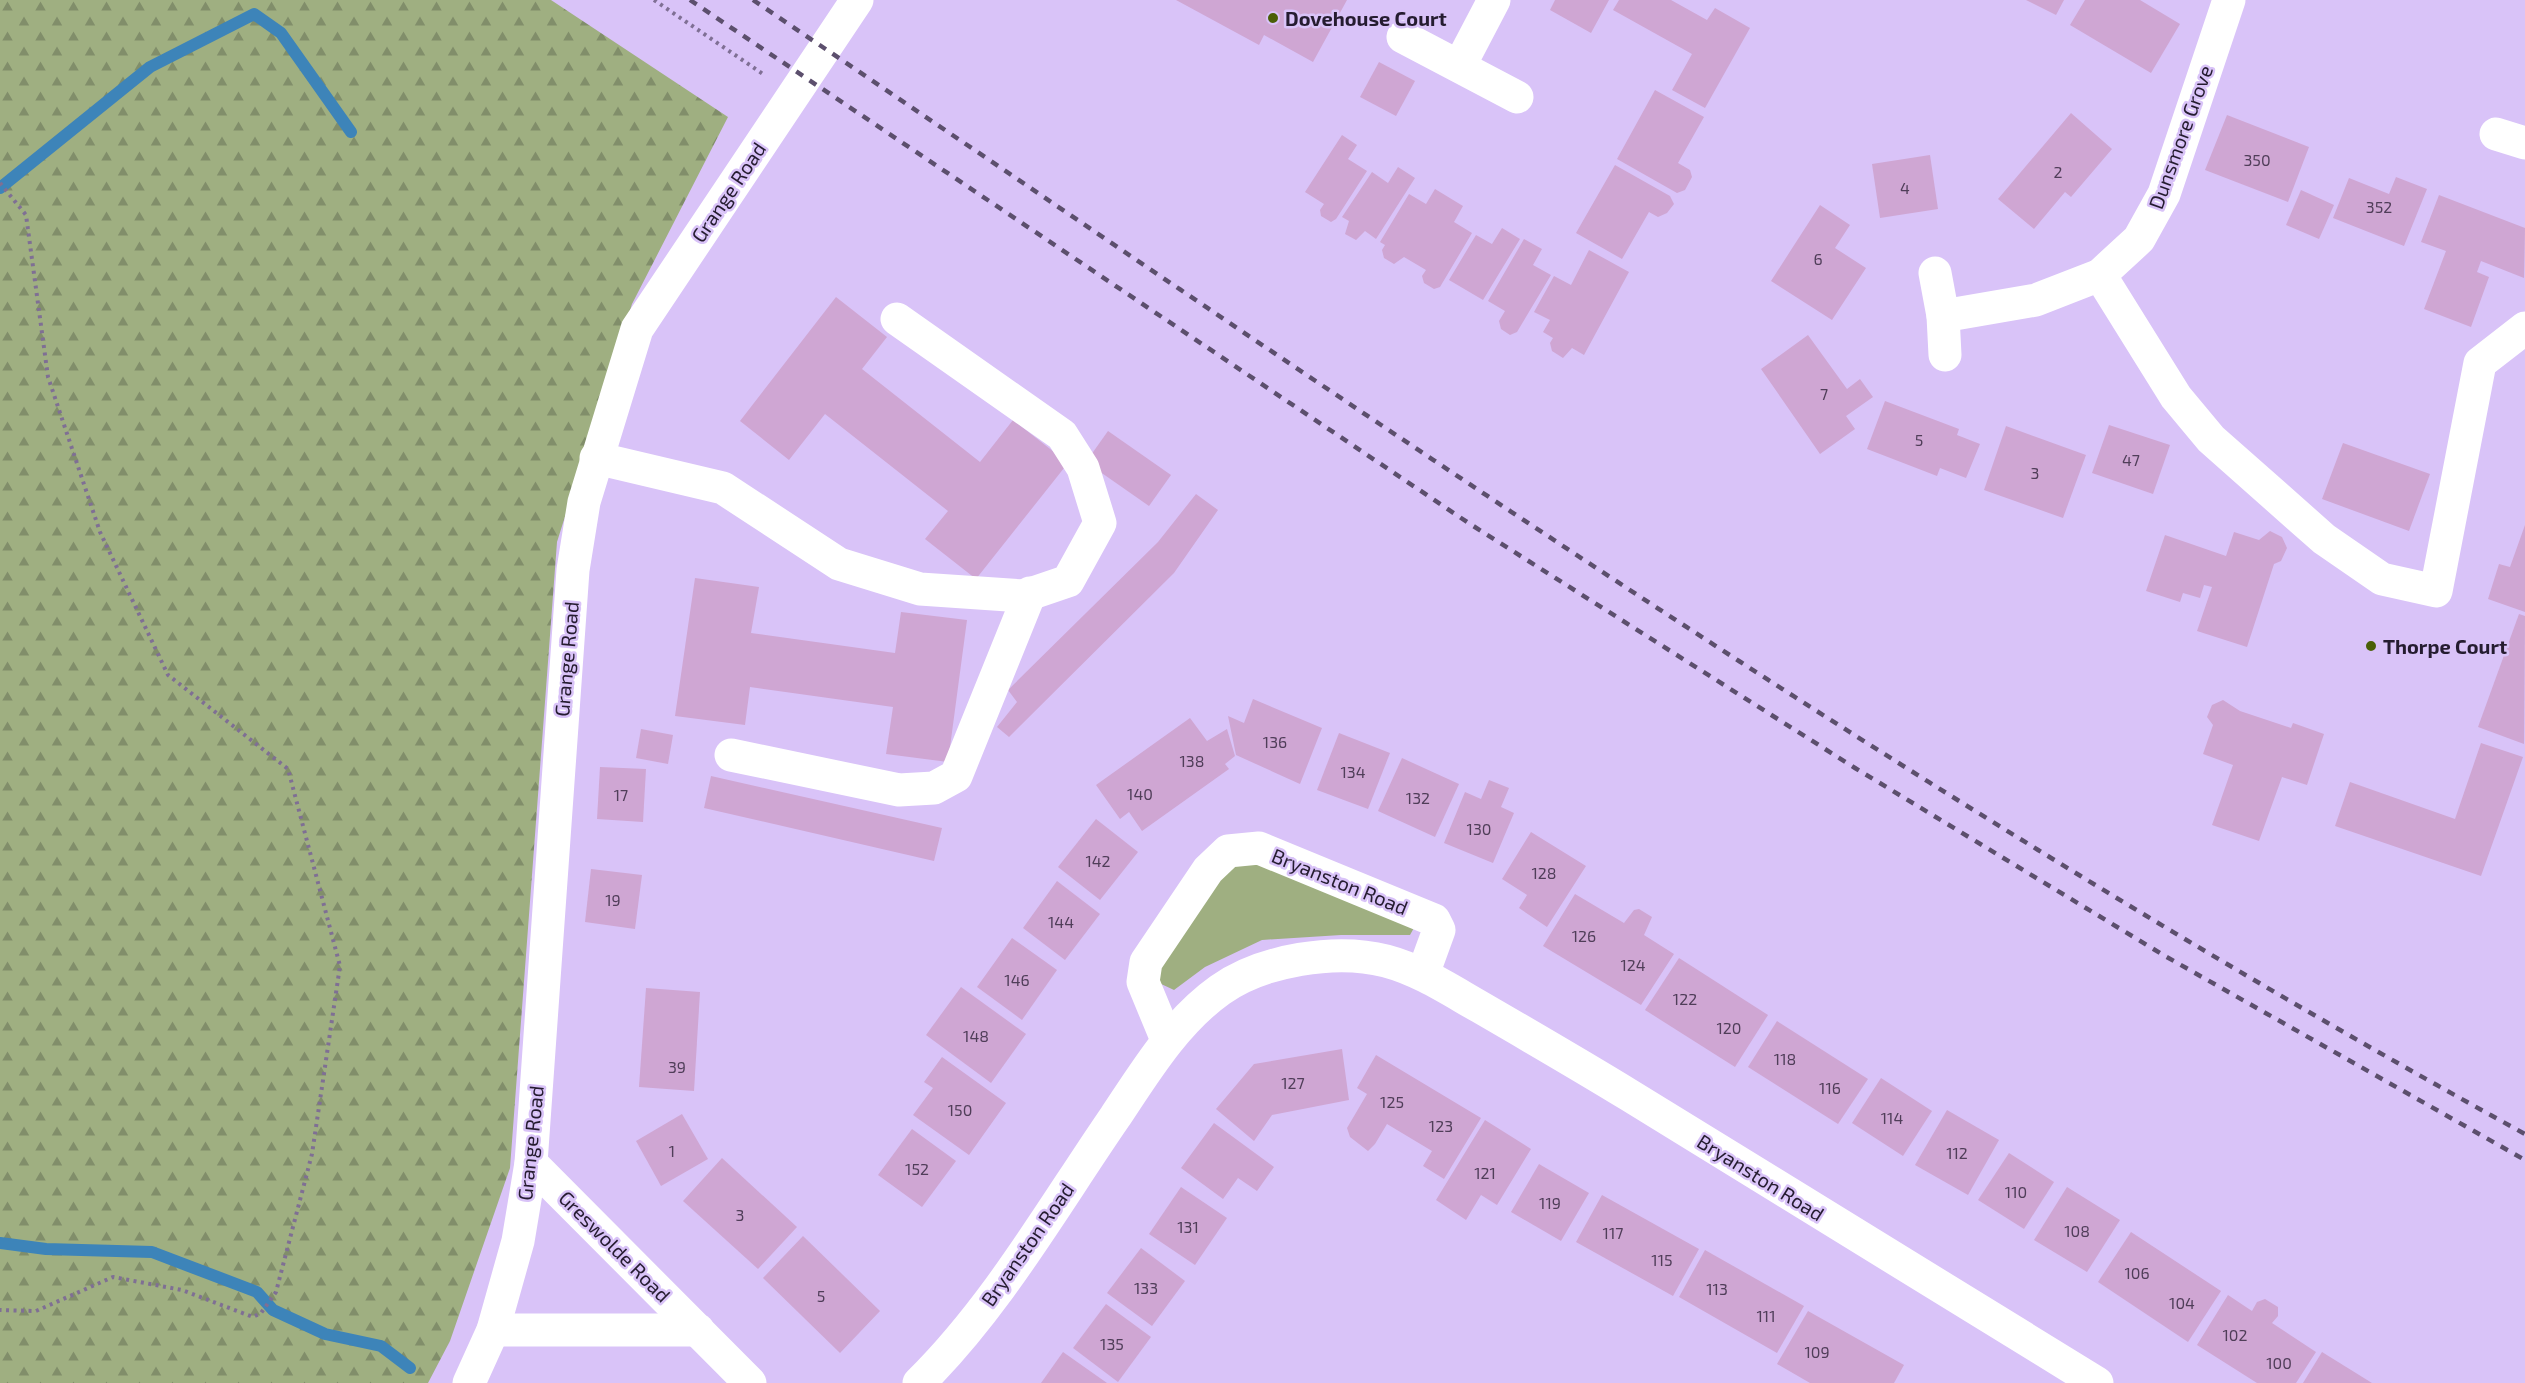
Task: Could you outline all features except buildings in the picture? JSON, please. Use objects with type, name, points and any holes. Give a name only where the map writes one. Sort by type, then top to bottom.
[{"type":"street","name":"Grange Road","points":[[469,1383],[493,1330],[519,1241],[531,1163],[573,570],[584,502],[596,458],[637,329],[857,0]]},
{"type":"street","points":[[1460,65],[1494,0]]},
{"type":"street","name":"Dunsmore Grove","points":[[1943,316],[2036,300],[2100,275],[2139,239],[2164,194],[2229,0]]},
{"type":"street","points":[[1403,37],[1517,97]]},
{"type":"street","points":[[1935,273],[1943,316],[1945,354]]},
{"type":"street","points":[[2100,275],[2176,397],[2211,439],[2324,538],[2382,579],[2436,591],[2481,363],[2525,328]]},
{"type":"street","points":[[596,458],[723,488],[839,564],[920,589],[1024,596],[1068,581],[1100,523],[1083,468],[1062,435],[897,319]]},
{"type":"street","points":[[731,755],[899,790],[934,788],[956,776],[1030,593]]},
{"type":"street","name":"Bryanston Road","points":[[1167,1040],[1143,982],[1146,962],[1208,870],[1228,851],[1258,848],[1434,920],[1439,930],[1423,974]]},
{"type":"street","name":"Bryanston Road","points":[[919,1383],[946,1356],[992,1297],[1167,1040],[1221,990],[1284,962],[1317,957],[1356,956],[1386,961],[1423,974],[1553,1048],[2097,1383]]},
{"type":"street","name":"Greswolde Road","points":[[531,1163],[750,1383]]},
{"type":"street","name":"Greswolde Road","points":[[493,1330],[698,1330]]},
{"type":"path","points":[[654,0],[764,75]]},
{"type":"path","points":[[0,183],[26,215],[48,377],[100,532],[168,675],[288,769],[340,966],[312,1154],[276,1292],[261,1313],[252,1317],[182,1290],[113,1277],[36,1311],[0,1310]]},
{"type":"green space","points":[[0,0],[551,0],[728,117],[632,304],[557,542],[510,1168],[450,1341],[428,1383],[0,1383]]},
{"type":"green space","points":[[1242,858],[1415,926],[1410,935],[1341,935],[1262,940],[1205,967],[1174,990],[1159,983],[1159,955],[1223,868]]},
{"type":"waterway","points":[[0,188],[150,67],[254,14],[281,33],[351,132]]},
{"type":"waterway","points":[[0,1243],[46,1249],[152,1252],[257,1292],[273,1310],[325,1334],[381,1346],[410,1368]]},
{"type":"railway","points":[[690,0],[1467,522],[1855,768],[2165,956],[2525,1160]]},
{"type":"railway","points":[[753,0],[1407,442],[1626,588],[1847,730],[2070,870],[2296,1005],[2525,1134]]},
{"type":"place","name":"Dovehouse Court","points":[[1273,18]]},
{"type":"place","name":"Thorpe Court","points":[[2371,646]]}]
